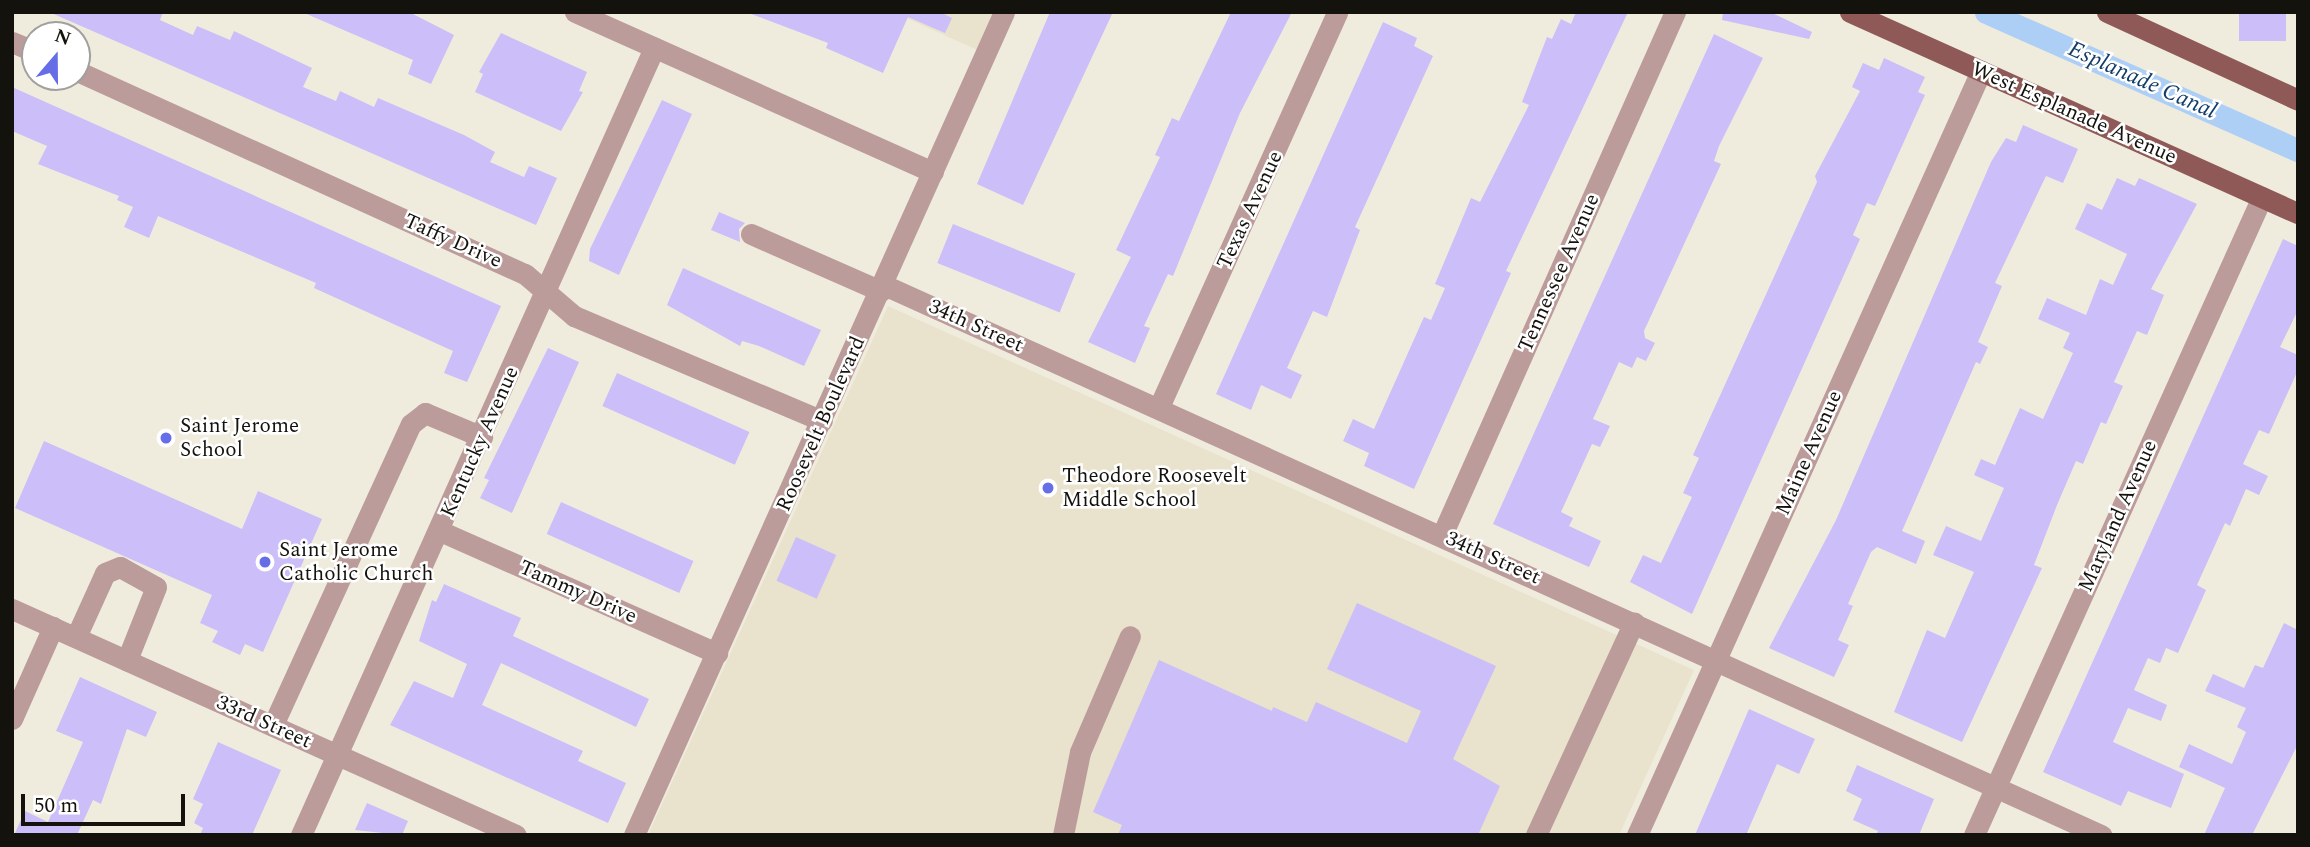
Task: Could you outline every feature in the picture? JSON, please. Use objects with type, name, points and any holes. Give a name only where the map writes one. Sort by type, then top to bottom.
[{"type":"main road","name":"West Esplanade Avenue","points":[[1850,12],[2298,213]]},
{"type":"main road","points":[[2107,12],[2298,100]]},
{"type":"street","points":[[575,12],[933,172]]},
{"type":"street","name":"Roosevelt Boulevard","points":[[634,835],[883,288],[1004,12]]},
{"type":"street","name":"Texas Avenue","points":[[1159,407],[1337,12]]},
{"type":"street","name":"Tennessee Avenue","points":[[1442,535],[1675,12]]},
{"type":"street","name":"Kentucky Avenue","points":[[301,835],[440,531],[654,48]]},
{"type":"street","name":"Maine Avenue","points":[[1637,835],[1981,71]]},
{"type":"street","name":"Taffy Drive","points":[[91,77],[525,274],[548,290],[575,316],[822,421]]},
{"type":"street","name":"Maryland Avenue","points":[[1974,835],[2262,197]]},
{"type":"street","name":"34th Street","points":[[751,234],[1159,407],[2101,835]]},
{"type":"street","points":[[273,726],[411,424],[425,413],[482,437]]},
{"type":"street","name":"Tammy Drive","points":[[440,531],[717,653]]},
{"type":"street","points":[[76,637],[105,573],[120,567],[156,587],[127,660]]},
{"type":"street","name":"33rd Street","points":[[12,609],[516,835]]},
{"type":"street","points":[[1536,835],[1634,622]]},
{"type":"street","points":[[12,719],[52,627]]},
{"type":"street","points":[[1063,835],[1080,752],[1130,636]]},
{"type":"shaded area","points":[[893,12],[1016,12],[995,58]]},
{"type":"shaded area","name":"Theodore Roosevelt Middle School","points":[[888,306],[1694,670],[1619,835],[648,835]]},
{"type":"building","points":[[49,12],[163,12],[160,20],[193,35],[197,26],[230,40],[234,31],[312,68],[303,87],[336,101],[340,91],[374,107],[378,98],[464,135],[495,152],[490,162],[524,177],[529,166],[557,178],[536,225],[91,30],[91,21],[70,21]]},
{"type":"building","points":[[302,12],[409,12],[454,35],[431,84],[408,74],[413,60]]},
{"type":"building","points":[[746,12],[940,12],[952,18],[945,33],[908,17],[883,73],[826,48],[828,43]]},
{"type":"building","points":[[1050,12],[1113,12],[1023,205],[977,184]]},
{"type":"building","points":[[1231,12],[1292,12],[1240,113],[1173,276],[1168,274],[1144,326],[1150,328],[1135,363],[1088,342],[1131,257],[1116,250],[1160,157],[1155,155],[1172,118],[1179,121]]},
{"type":"building","points":[[1576,12],[1628,12],[1506,271],[1511,273],[1414,489],[1364,466],[1369,453],[1343,441],[1353,419],[1374,429],[1424,317],[1431,320],[1445,288],[1435,284],[1471,198],[1480,202],[1529,105],[1522,102],[1547,37],[1552,39],[1561,19],[1571,24]]},
{"type":"building","points":[[1723,12],[1770,12],[1812,32],[1809,39],[1722,20]]},
{"type":"building","points":[[2239,12],[2286,12],[2286,41],[2239,41]]},
{"type":"building","points":[[1383,22],[1417,38],[1414,46],[1433,56],[1355,227],[1360,230],[1327,317],[1313,311],[1287,368],[1302,375],[1291,399],[1261,385],[1251,410],[1216,394]]},
{"type":"building","points":[[501,33],[587,72],[579,91],[583,92],[561,131],[475,92],[483,74],[479,72]]},
{"type":"building","points":[[1714,34],[1763,58],[1719,146],[1714,161],[1721,164],[1644,331],[1645,338],[1655,343],[1646,361],[1637,357],[1632,368],[1619,362],[1593,419],[1610,426],[1600,447],[1592,444],[1561,512],[1573,518],[1569,526],[1601,541],[1589,567],[1493,524]]},
{"type":"building","points":[[1884,58],[1925,77],[1918,92],[1925,95],[1875,206],[1867,203],[1853,235],[1860,239],[1692,614],[1630,582],[1643,555],[1661,563],[1692,497],[1683,493],[1699,458],[1693,455],[1817,182],[1815,176],[1860,91],[1852,87],[1863,63],[1879,70]]},
{"type":"building","points":[[12,87],[501,306],[467,382],[444,373],[453,351],[314,288],[316,283],[158,216],[149,238],[124,227],[133,207],[117,200],[119,196],[38,164],[47,146],[12,131]]},
{"type":"building","points":[[662,100],[692,114],[619,275],[589,261],[590,249]]},
{"type":"building","points":[[2023,125],[2078,149],[2063,183],[2046,176],[1995,283],[2002,286],[1978,342],[1988,347],[1980,364],[1976,362],[1902,531],[1925,541],[1916,564],[1877,547],[1871,552],[1848,604],[1853,606],[1838,640],[1849,645],[1834,677],[1769,648],[1836,520],[1991,162],[2006,138],[2016,142]]},
{"type":"building","points":[[2117,178],[2135,186],[2139,178],[2197,204],[2151,289],[2164,295],[2147,335],[2137,331],[2114,382],[2123,386],[2106,424],[2101,422],[2083,464],[2076,461],[2034,565],[2042,568],[1962,742],[1894,712],[1927,630],[1945,638],[1974,572],[1933,555],[1946,526],[1981,541],[2004,488],[1974,475],[1981,459],[1995,465],[2020,408],[2043,419],[2073,353],[2063,348],[2070,333],[2038,319],[2047,298],[2086,315],[2100,279],[2113,285],[2127,254],[2075,229],[2087,203],[2102,210]]},
{"type":"building","points":[[719,212],[745,223],[739,229],[740,242],[711,230]]},
{"type":"building","points":[[953,224],[1075,273],[1060,312],[937,263]]},
{"type":"building","points":[[2283,239],[2298,246],[2298,310],[2280,347],[2298,355],[2298,370],[2269,434],[2259,430],[2243,464],[2268,476],[2259,495],[2246,489],[2230,526],[2225,523],[2197,585],[2206,590],[2178,653],[2166,648],[2160,663],[2148,658],[2134,690],[2167,705],[2161,721],[2128,708],[2113,742],[2184,774],[2171,808],[2128,791],[2121,806],[2043,772]]},
{"type":"building","points":[[683,268],[821,330],[804,366],[759,346],[742,341],[740,346],[667,305]]},
{"type":"building","points":[[548,348],[579,362],[512,513],[480,498],[489,480],[484,478]]},
{"type":"building","points":[[617,373],[749,432],[735,465],[602,406]]},
{"type":"building","points":[[44,441],[242,529],[258,491],[322,519],[263,652],[245,644],[240,655],[212,642],[218,631],[200,623],[212,595],[15,508]]},
{"type":"building","points":[[561,502],[693,561],[679,593],[547,534]]},
{"type":"building","points":[[796,537],[836,555],[817,599],[776,581]]},
{"type":"building","points":[[444,584],[521,618],[513,636],[649,699],[636,727],[501,663],[482,705],[583,751],[578,761],[626,783],[608,823],[390,725],[414,681],[453,698],[467,664],[419,641],[432,600],[436,602]]},
{"type":"building","points":[[1357,603],[1496,666],[1453,759],[1500,786],[1478,835],[1118,835],[1122,825],[1093,812],[1159,660],[1272,711],[1273,707],[1307,722],[1316,702],[1407,743],[1421,711],[1327,669]]},
{"type":"building","points":[[2284,623],[2298,630],[2298,744],[2252,835],[2204,835],[2225,788],[2179,767],[2189,744],[2232,764],[2246,732],[2237,727],[2246,708],[2205,691],[2213,674],[2244,688],[2255,665],[2263,668]]},
{"type":"building","points":[[80,677],[157,712],[146,737],[127,729],[101,804],[93,800],[77,835],[14,835],[25,811],[48,822],[83,742],[56,731]]},
{"type":"building","points":[[1749,709],[1815,739],[1799,774],[1777,764],[1746,835],[1695,835]]},
{"type":"building","points":[[218,742],[281,770],[252,835],[200,835],[203,828],[194,823],[203,804],[193,799]]},
{"type":"building","points":[[1857,765],[1934,799],[1919,835],[1876,835],[1878,831],[1853,820],[1862,799],[1846,791]]},
{"type":"building","points":[[367,803],[408,821],[402,835],[355,830]]},
{"type":"waterway","name":"Esplanade Canal","points":[[1986,12],[2298,150]]},
{"type":"place","name":"Saint Jerome School","points":[[166,438]]},
{"type":"place","name":"Theodore Roosevelt Middle School","points":[[1048,488]]},
{"type":"place","name":"Saint Jerome Catholic Church","points":[[265,562]]}]
